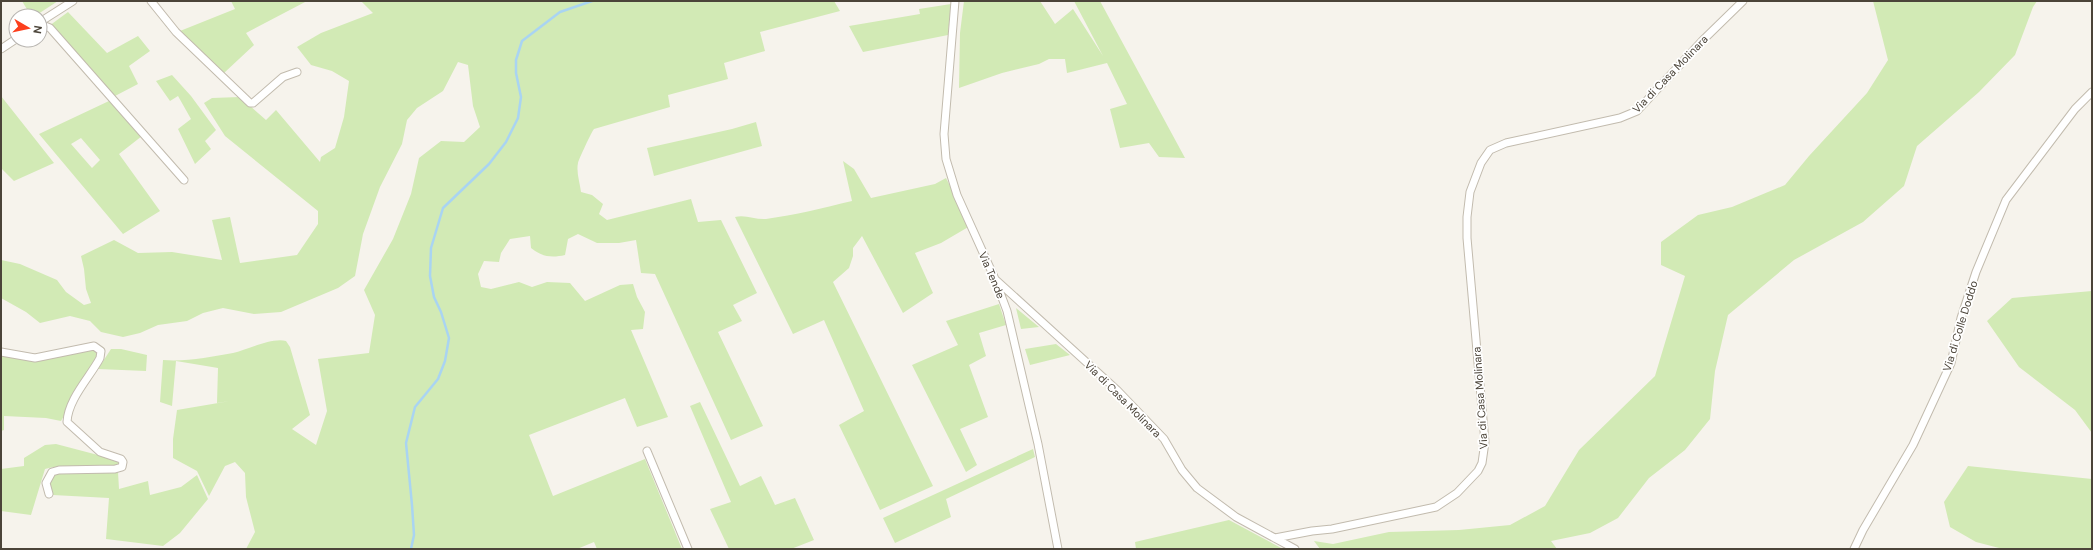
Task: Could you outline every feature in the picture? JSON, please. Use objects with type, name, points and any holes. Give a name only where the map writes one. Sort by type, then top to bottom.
[{"type":"street","points":[[48,18],[73,1]]},
{"type":"street","points":[[151,1],[176,32],[250,103],[253,103],[283,77],[297,72]]},
{"type":"street","name":"Via Tende","points":[[955,1],[944,134],[946,160],[957,195],[995,279],[1007,311],[1029,405],[1058,549]]},
{"type":"street","name":"Via di Casa Molinara","points":[[995,279],[1117,390],[1164,439],[1182,470],[1197,488],[1230,514],[1275,538],[1332,529],[1436,507],[1457,492],[1469,481],[1482,463],[1485,442],[1467,238],[1470,192],[1481,163],[1490,150],[1506,143],[1620,118],[1637,111],[1702,41],[1743,1]]},
{"type":"street","points":[[48,27],[184,180]]},
{"type":"street","name":"Via di Colle Doddo","points":[[1854,549],[1862,530],[1913,445],[1951,363],[1963,310],[1976,272],[2006,200],[2075,109],[2092,92]]},
{"type":"street","points":[[1,352],[35,358],[94,346],[100,351],[100,358],[78,393],[69,413],[67,422],[100,452],[121,460],[123,462],[122,467],[115,469],[59,470],[52,472],[46,483],[49,494]]},
{"type":"street","points":[[647,451],[688,549]]},
{"type":"street","points":[[1275,538],[1295,549]]},
{"type":"green space","points":[[22,1],[58,1],[47,8],[26,8]]},
{"type":"green space","points":[[231,1],[307,1],[246,33],[254,45],[224,73],[180,31],[235,9]]},
{"type":"green space","points":[[361,1],[834,1],[840,11],[760,32],[765,51],[724,63],[728,79],[668,95],[670,107],[594,129],[578,163],[581,192],[592,195],[603,204],[599,214],[607,220],[691,199],[698,222],[721,220],[757,293],[733,305],[742,321],[718,332],[763,426],[731,440],[655,274],[641,273],[636,240],[619,243],[597,243],[578,234],[568,239],[565,255],[551,256],[543,255],[531,248],[530,236],[510,239],[501,253],[499,262],[484,261],[478,274],[481,287],[491,289],[519,282],[532,287],[547,282],[570,283],[585,301],[620,285],[633,284],[637,297],[645,312],[643,329],[631,330],[668,417],[637,427],[625,398],[529,435],[553,496],[645,459],[682,549],[597,549],[594,542],[577,549],[246,549],[255,532],[246,497],[245,473],[235,462],[225,466],[209,496],[197,471],[173,458],[173,439],[177,410],[230,401],[217,403],[218,368],[176,361],[172,406],[160,402],[163,360],[189,360],[216,356],[233,353],[260,344],[280,340],[286,341],[290,347],[310,415],[292,429],[316,445],[327,411],[318,359],[369,353],[375,315],[364,290],[393,239],[411,194],[419,158],[441,141],[464,142],[480,127],[473,106],[468,65],[458,62],[443,91],[417,108],[407,120],[402,144],[380,187],[363,234],[355,276],[338,288],[281,312],[254,314],[223,308],[203,313],[187,321],[158,325],[140,333],[123,337],[101,332],[90,321],[70,316],[40,323],[26,312],[1,298],[1,260],[20,264],[57,280],[66,292],[84,305],[91,303],[86,289],[81,256],[114,240],[138,253],[172,252],[222,260],[212,220],[230,217],[240,263],[297,255],[318,224],[318,211],[225,136],[204,103],[212,98],[240,97],[266,120],[276,110],[320,162],[321,157],[335,148],[344,117],[349,81],[332,71],[311,65],[297,47],[321,33],[373,13]]},
{"type":"green space","points":[[964,1],[1040,1],[1055,24],[1073,9],[1103,56],[1074,1],[1100,1],[1185,158],[1159,157],[1149,143],[1120,148],[1110,109],[1127,104],[1107,63],[1067,73],[1065,59],[1049,59],[1039,64],[1002,73],[959,88],[960,33]]},
{"type":"green space","points":[[1873,1],[2037,1],[2033,7],[2015,55],[1979,92],[1917,146],[1904,186],[1863,222],[1794,260],[1728,315],[1715,371],[1710,419],[1685,450],[1649,478],[1618,518],[1590,533],[1551,541],[1557,549],[1320,549],[1314,541],[1333,544],[1389,532],[1459,530],[1510,525],[1545,506],[1579,450],[1655,376],[1685,276],[1661,265],[1661,242],[1698,215],[1732,207],[1785,185],[1809,156],[1867,93],[1888,60]]},
{"type":"green space","points":[[951,4],[948,35],[863,52],[849,26],[920,14],[919,9]]},
{"type":"green space","points":[[68,12],[107,53],[138,36],[150,51],[129,66],[138,84],[115,96],[49,26]]},
{"type":"green space","points":[[172,75],[191,96],[216,130],[205,141],[211,149],[195,164],[178,129],[191,119],[178,96],[170,101],[156,81]]},
{"type":"green space","points":[[1,96],[54,163],[14,181],[1,168]]},
{"type":"green space","points":[[109,101],[142,136],[119,154],[160,211],[123,234],[39,134]],"holes":[[[81,138],[100,160],[92,168],[71,144]]]},
{"type":"green space","points":[[756,122],[762,146],[654,176],[647,148],[732,129]]},
{"type":"green space","points":[[843,161],[854,169],[871,198],[935,184],[946,178],[970,226],[941,243],[915,253],[933,293],[903,313],[862,236],[853,248],[853,256],[849,268],[833,282],[933,486],[880,510],[839,425],[864,411],[824,320],[793,334],[735,217],[743,216],[766,219],[852,201]]},
{"type":"green space","points":[[2092,291],[2092,433],[2075,410],[2019,367],[1987,321],[2012,298]]},
{"type":"green space","points":[[999,304],[1006,325],[979,333],[986,356],[969,365],[988,417],[960,429],[977,465],[966,472],[912,365],[958,345],[946,321]]},
{"type":"green space","points":[[1016,308],[1039,327],[1021,329]]},
{"type":"green space","points":[[1056,344],[1070,355],[1030,365],[1025,349]]},
{"type":"green space","points":[[111,349],[121,349],[147,355],[146,371],[98,369]]},
{"type":"green space","points":[[93,350],[97,353],[97,359],[61,421],[46,418],[4,416],[4,430],[1,431],[1,355],[26,360],[35,360]]},
{"type":"green space","points":[[700,402],[740,486],[761,476],[775,505],[795,498],[814,540],[791,549],[729,549],[710,509],[731,502],[690,406]]},
{"type":"green space","points":[[56,444],[117,460],[119,464],[115,466],[53,467],[45,469],[31,515],[1,511],[1,469],[24,466],[24,458],[45,445]]},
{"type":"green space","points":[[1033,449],[1035,457],[946,499],[951,517],[895,543],[883,518]]},
{"type":"green space","points":[[1968,466],[2092,479],[2092,549],[2003,549],[1976,542],[1950,527],[1944,502]]},
{"type":"green space","points":[[70,472],[118,472],[119,489],[148,481],[150,495],[181,487],[197,475],[208,499],[180,533],[163,546],[106,539],[109,498],[53,495],[50,489],[51,479],[55,474]]},
{"type":"green space","points":[[1229,520],[1283,549],[1136,549],[1135,542]]},
{"type":"waterway","points":[[411,549],[414,535],[406,443],[415,407],[438,379],[445,361],[449,338],[441,312],[434,297],[430,276],[431,248],[443,208],[489,164],[506,142],[518,118],[521,97],[516,73],[516,60],[522,41],[560,12],[592,1]]}]
